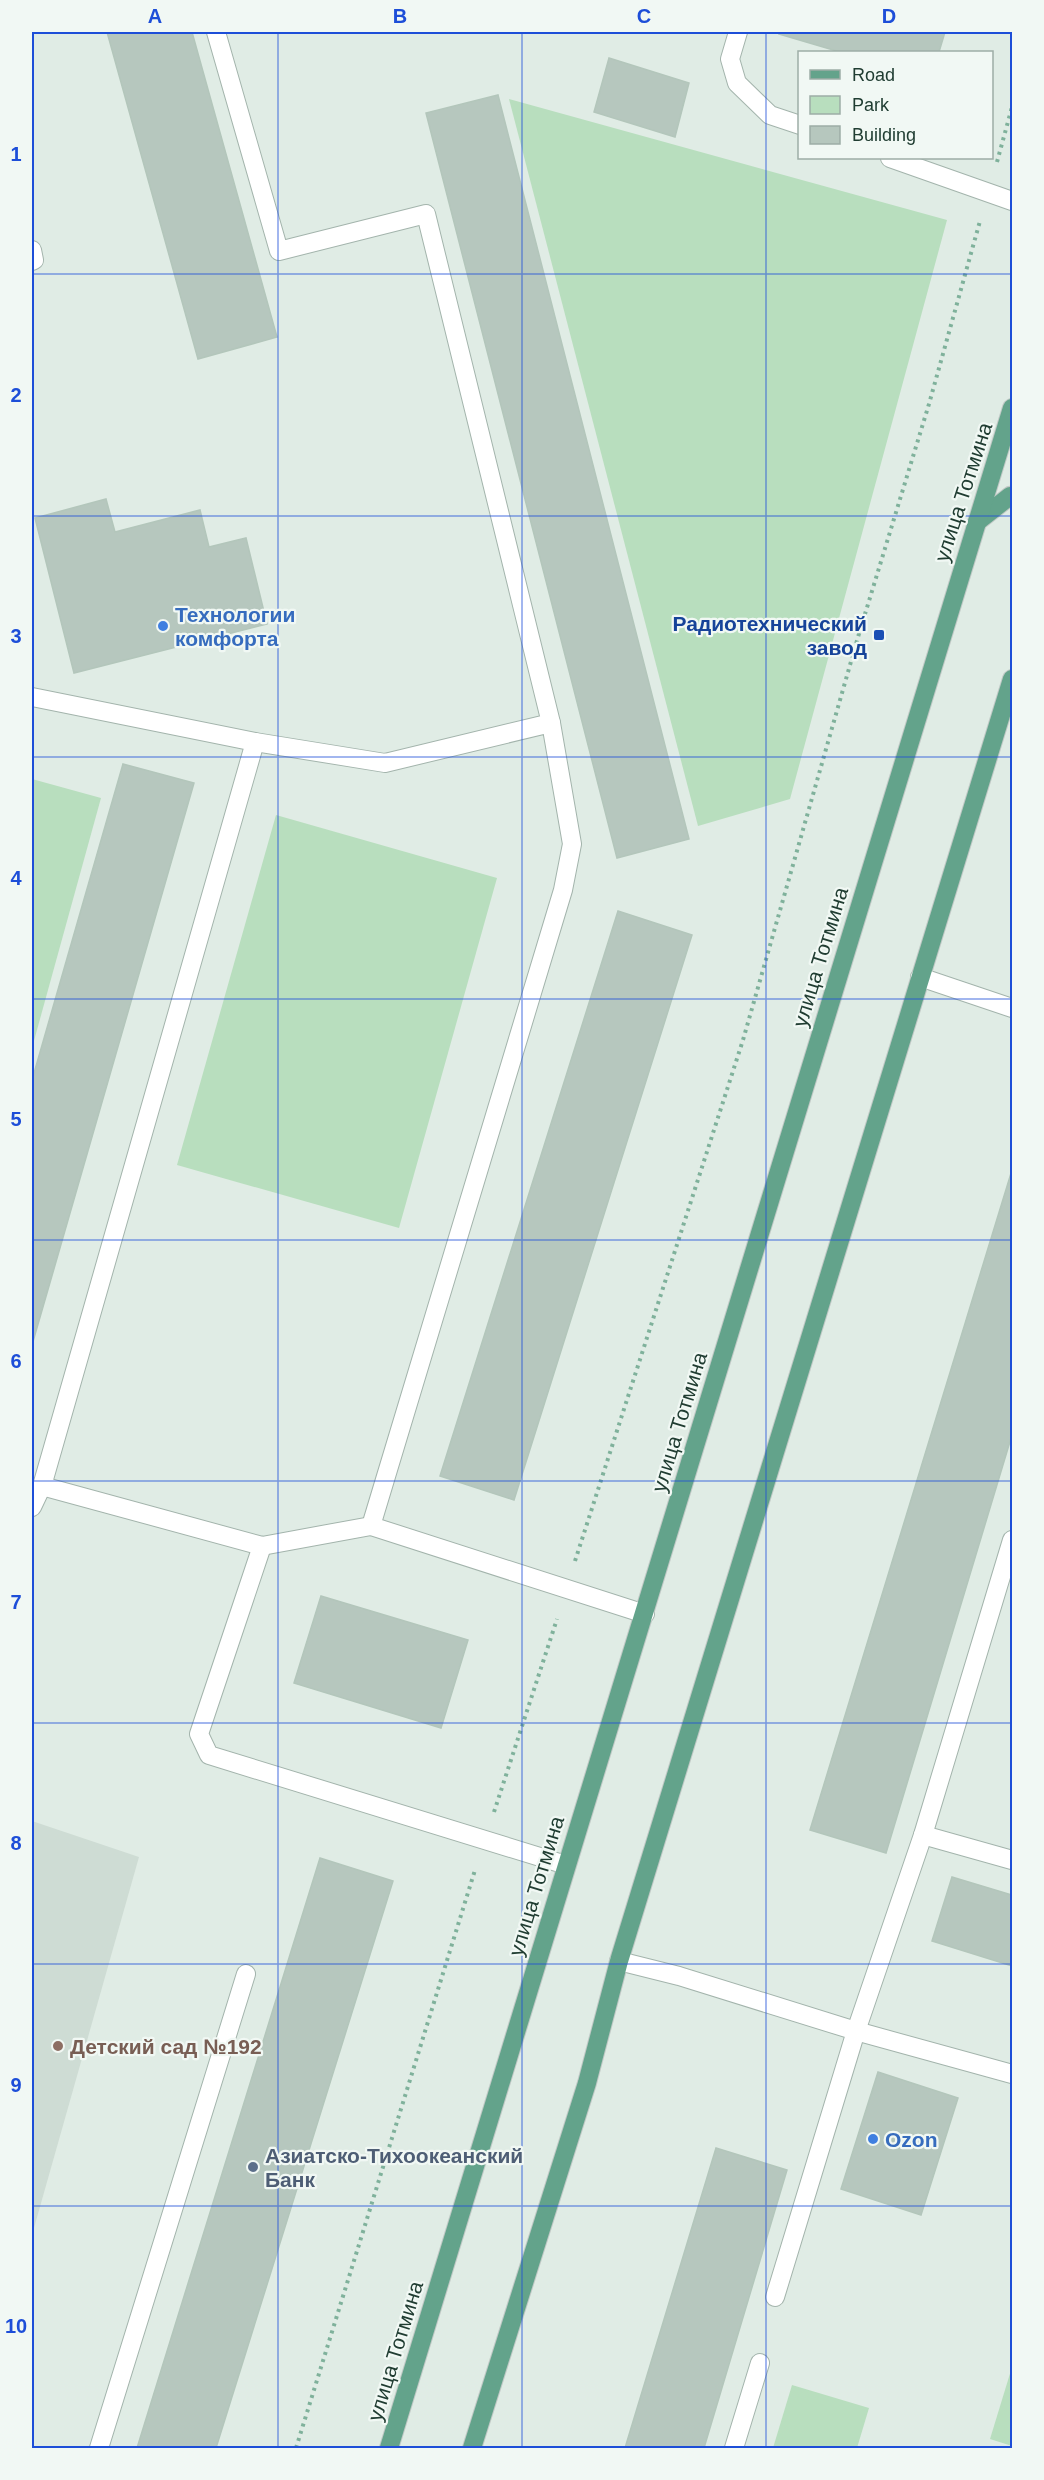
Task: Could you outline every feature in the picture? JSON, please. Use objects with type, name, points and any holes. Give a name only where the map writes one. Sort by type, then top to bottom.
[{"type":"main road","name":"улица Тотмина","points":[[389,2448],[1012,408]]},
{"type":"main road","points":[[977,522],[1010,496],[1012,497]]},
{"type":"main road","points":[[472,2448],[587,2083],[619,1961],[1012,680]]},
{"type":"lane","points":[[216,32],[279,251],[426,214],[551,723],[572,844],[563,890],[371,1526]]},
{"type":"lane","points":[[738,32],[730,59],[737,83],[770,115],[798,125]]},
{"type":"lane","points":[[893,159],[1012,201]]},
{"type":"lane","points":[[32,250],[34,260],[32,261]]},
{"type":"lane","points":[[32,697],[255,742],[385,763],[551,723]]},
{"type":"lane","points":[[32,1507],[42,1486],[255,742]]},
{"type":"lane","points":[[920,977],[1012,1008]]},
{"type":"lane","points":[[42,1486],[262,1546],[371,1526],[645,1614]]},
{"type":"lane","points":[[775,2297],[856,2031],[923,1835],[1012,1540]]},
{"type":"lane","points":[[262,1546],[199,1734],[209,1755],[566,1865]]},
{"type":"lane","points":[[923,1835],[1012,1860]]},
{"type":"lane","points":[[619,1961],[678,1976],[856,2031],[1012,2074]]},
{"type":"lane","points":[[99,2448],[246,1974]]},
{"type":"lane","points":[[734,2448],[760,2363]]},
{"type":"path","points":[[296,2448],[485,1840],[743,1040],[858,637],[929,404],[1012,107]]},
{"type":"shaded area","name":"Детский сад №192","points":[[32,1821],[139,1857],[32,2235]]},
{"type":"green space","points":[[509,99],[947,220],[790,799],[698,826]]},
{"type":"green space","points":[[32,779],[101,798],[32,1048]]},
{"type":"green space","points":[[276,815],[497,878],[399,1228],[177,1165]]},
{"type":"green space","points":[[1012,2367],[1012,2446],[990,2439]]},
{"type":"green space","points":[[792,2385],[869,2408],[857,2448],[773,2448]]},
{"type":"building","points":[[107,32],[192,32],[277,337],[198,359]]},
{"type":"building","points":[[780,32],[945,32],[939,51],[837,51],[779,34]]},
{"type":"building","points":[[609,58],[689,83],[675,137],[594,112]]},
{"type":"building","points":[[498,95],[689,839],[617,858],[426,113]]},
{"type":"building","points":[[106,499],[115,532],[200,510],[209,547],[246,538],[267,624],[74,673],[35,518]]},
{"type":"building","points":[[123,764],[194,783],[32,1345],[32,1080]]},
{"type":"building","points":[[618,911],[692,935],[514,1500],[440,1476]]},
{"type":"building","points":[[1012,1170],[1012,1435],[886,1853],[810,1830]]},
{"type":"building","points":[[321,1596],[468,1640],[441,1728],[294,1683]]},
{"type":"building","points":[[320,1858],[393,1881],[216,2448],[137,2448]]},
{"type":"building","points":[[952,1877],[1012,1895],[1012,1966],[932,1941]]},
{"type":"building","points":[[878,2072],[958,2098],[921,2215],[841,2189]]},
{"type":"building","points":[[716,2148],[787,2170],[704,2448],[625,2448]]},
{"type":"place","name":"Технологии комфорта","points":[[163,626]]},
{"type":"place","name":"Радиотехнический завод","points":[[879,635]]},
{"type":"place","name":"Детский сад №192","points":[[58,2046]]},
{"type":"place","name":"Ozon","points":[[873,2139]]},
{"type":"place","name":"Азиатско-Тихоокеанский Банк","points":[[253,2167]]}]
